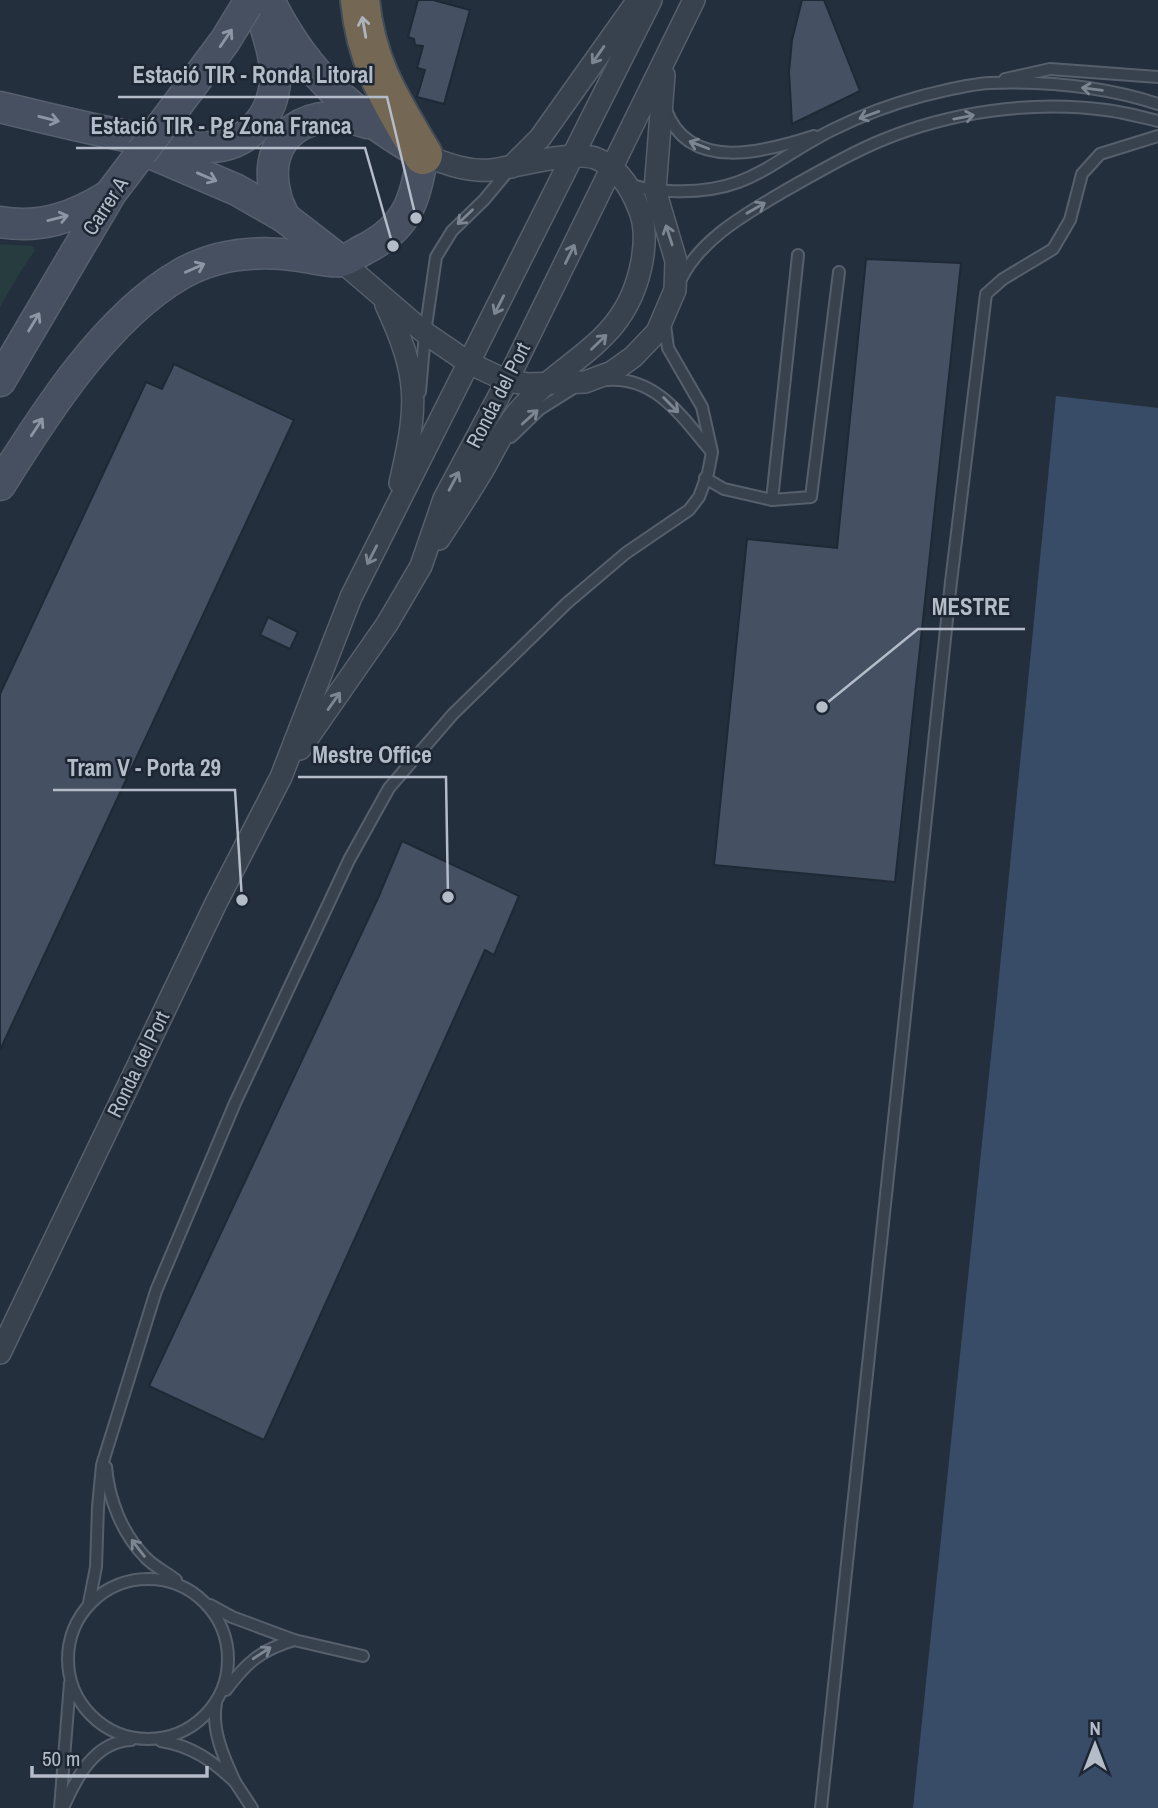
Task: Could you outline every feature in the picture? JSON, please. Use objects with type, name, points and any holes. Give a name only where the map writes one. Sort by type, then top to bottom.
[{"type":"highway","points":[[360,0],[368,48],[377,74],[423,155]]},
{"type":"main road","points":[[0,485],[40,421],[81,367],[120,323],[159,288],[199,265],[243,253],[287,254],[341,261],[384,239],[396,228],[412,200],[423,155],[374,125],[345,103],[308,64],[285,31],[255,1]]},
{"type":"main road","points":[[0,107],[99,131],[184,146],[203,147],[231,143],[254,130],[271,104],[275,77],[273,57],[255,1]]},
{"type":"main road","name":"Carrer A","points":[[0,381],[111,194],[255,1]]},
{"type":"main road","points":[[285,217],[276,197],[274,169],[276,155],[291,131],[302,123],[332,115],[348,116],[374,125]]},
{"type":"main road","points":[[99,131],[237,190],[285,217],[341,261]]},
{"type":"main road","points":[[0,222],[33,224],[80,213],[111,194]]},
{"type":"street","points":[[511,167],[540,138],[638,0]]},
{"type":"street","name":"Ronda del Port","points":[[0,1353],[6,1322],[281,777],[351,597],[651,0]]},
{"type":"street","name":"Ronda del Port","points":[[281,777],[387,624],[421,566],[444,499],[619,176],[694,0]]},
{"type":"street","points":[[341,261],[425,333],[470,363],[507,381],[545,384],[585,382],[612,372],[633,357],[657,332],[675,290],[676,261],[655,190],[664,76],[679,30]]},
{"type":"street","points":[[421,566],[486,465],[503,430],[545,384],[594,348],[615,324],[631,296],[641,267],[644,238],[641,213],[619,176],[595,158],[573,156],[487,170],[466,169],[423,155]]},
{"type":"street","points":[[382,296],[408,357],[414,404],[412,432],[392,517]]},
{"type":"lane","points":[[662,90],[665,108],[676,131],[687,141],[716,151],[746,153],[831,131],[921,97],[1050,69],[1158,77]]},
{"type":"lane","points":[[988,83],[1059,85],[1107,91],[1158,104]]},
{"type":"lane","points":[[675,290],[685,270],[699,252],[737,220],[831,165],[881,141],[947,120],[1020,108],[1106,110],[1158,121]]},
{"type":"lane","points":[[619,176],[640,188],[655,190],[717,189],[743,182],[764,172],[831,131]]},
{"type":"lane","points":[[821,1808],[949,596],[986,294],[1003,279],[1053,249],[1070,220],[1082,174],[1100,154],[1158,136]]},
{"type":"lane","points":[[412,432],[419,401],[436,257],[452,230],[484,200],[511,167]]},
{"type":"lane","points":[[772,500],[798,255]]},
{"type":"lane","points":[[705,478],[724,489],[772,500],[811,497],[839,272]]},
{"type":"lane","points":[[89,1603],[96,1567],[102,1465],[156,1291],[235,1103],[349,860],[390,788],[453,714],[567,603],[626,553],[689,510],[699,497],[712,452],[702,407],[668,348],[664,334],[665,316]]},
{"type":"lane","points":[[486,465],[533,414],[585,382],[627,380],[662,396],[712,452]]},
{"type":"lane","points":[[107,1444],[106,1470],[116,1513],[128,1535],[146,1558],[208,1604],[232,1617],[295,1640],[363,1656]]},
{"type":"lane","points":[[61,1808],[70,1680],[67,1653],[74,1626],[89,1603],[110,1587],[135,1579],[162,1579],[187,1588]]},
{"type":"lane","points":[[208,1604],[222,1626],[229,1652],[227,1678],[214,1713],[222,1752],[235,1782],[253,1808]]},
{"type":"lane","points":[[61,1808],[78,1775],[95,1756],[125,1740],[175,1735],[198,1722],[254,1657],[270,1647],[295,1640]]},
{"type":"lane","points":[[70,1680],[81,1704],[99,1723],[123,1735],[174,1743],[195,1751],[212,1761],[235,1782]]},
{"type":"green space","points":[[0,244],[32,246],[35,250],[0,307]]},
{"type":"water","points":[[1056,396],[1158,408],[1158,1808],[913,1808],[996,1008]]},
{"type":"building","points":[[418,0],[433,0],[470,10],[444,104],[417,97],[425,70],[417,68],[423,46],[415,45],[414,39],[408,37]]},
{"type":"building","points":[[802,0],[824,0],[860,91],[792,124],[789,72],[792,40]]},
{"type":"building","points":[[866,259],[961,263],[895,882],[714,865],[747,539],[837,548]]},
{"type":"building","points":[[174,364],[294,420],[0,1050],[0,694],[146,382],[162,389]]},
{"type":"building","points":[[268,617],[298,632],[290,649],[260,635]]},
{"type":"building","points":[[402,841],[519,896],[494,955],[485,950],[264,1440],[149,1386],[378,898]]},
{"type":"place","name":"Estació TIR - Ronda Litoral","points":[[416,218]]},
{"type":"place","name":"Estació TIR - Pg Zona Franca","points":[[393,246]]},
{"type":"place","name":"MESTRE","points":[[822,707]]},
{"type":"place","name":"Mestre Office","points":[[448,897]]},
{"type":"place","name":"Tram V - Porta 29","points":[[242,900]]}]
